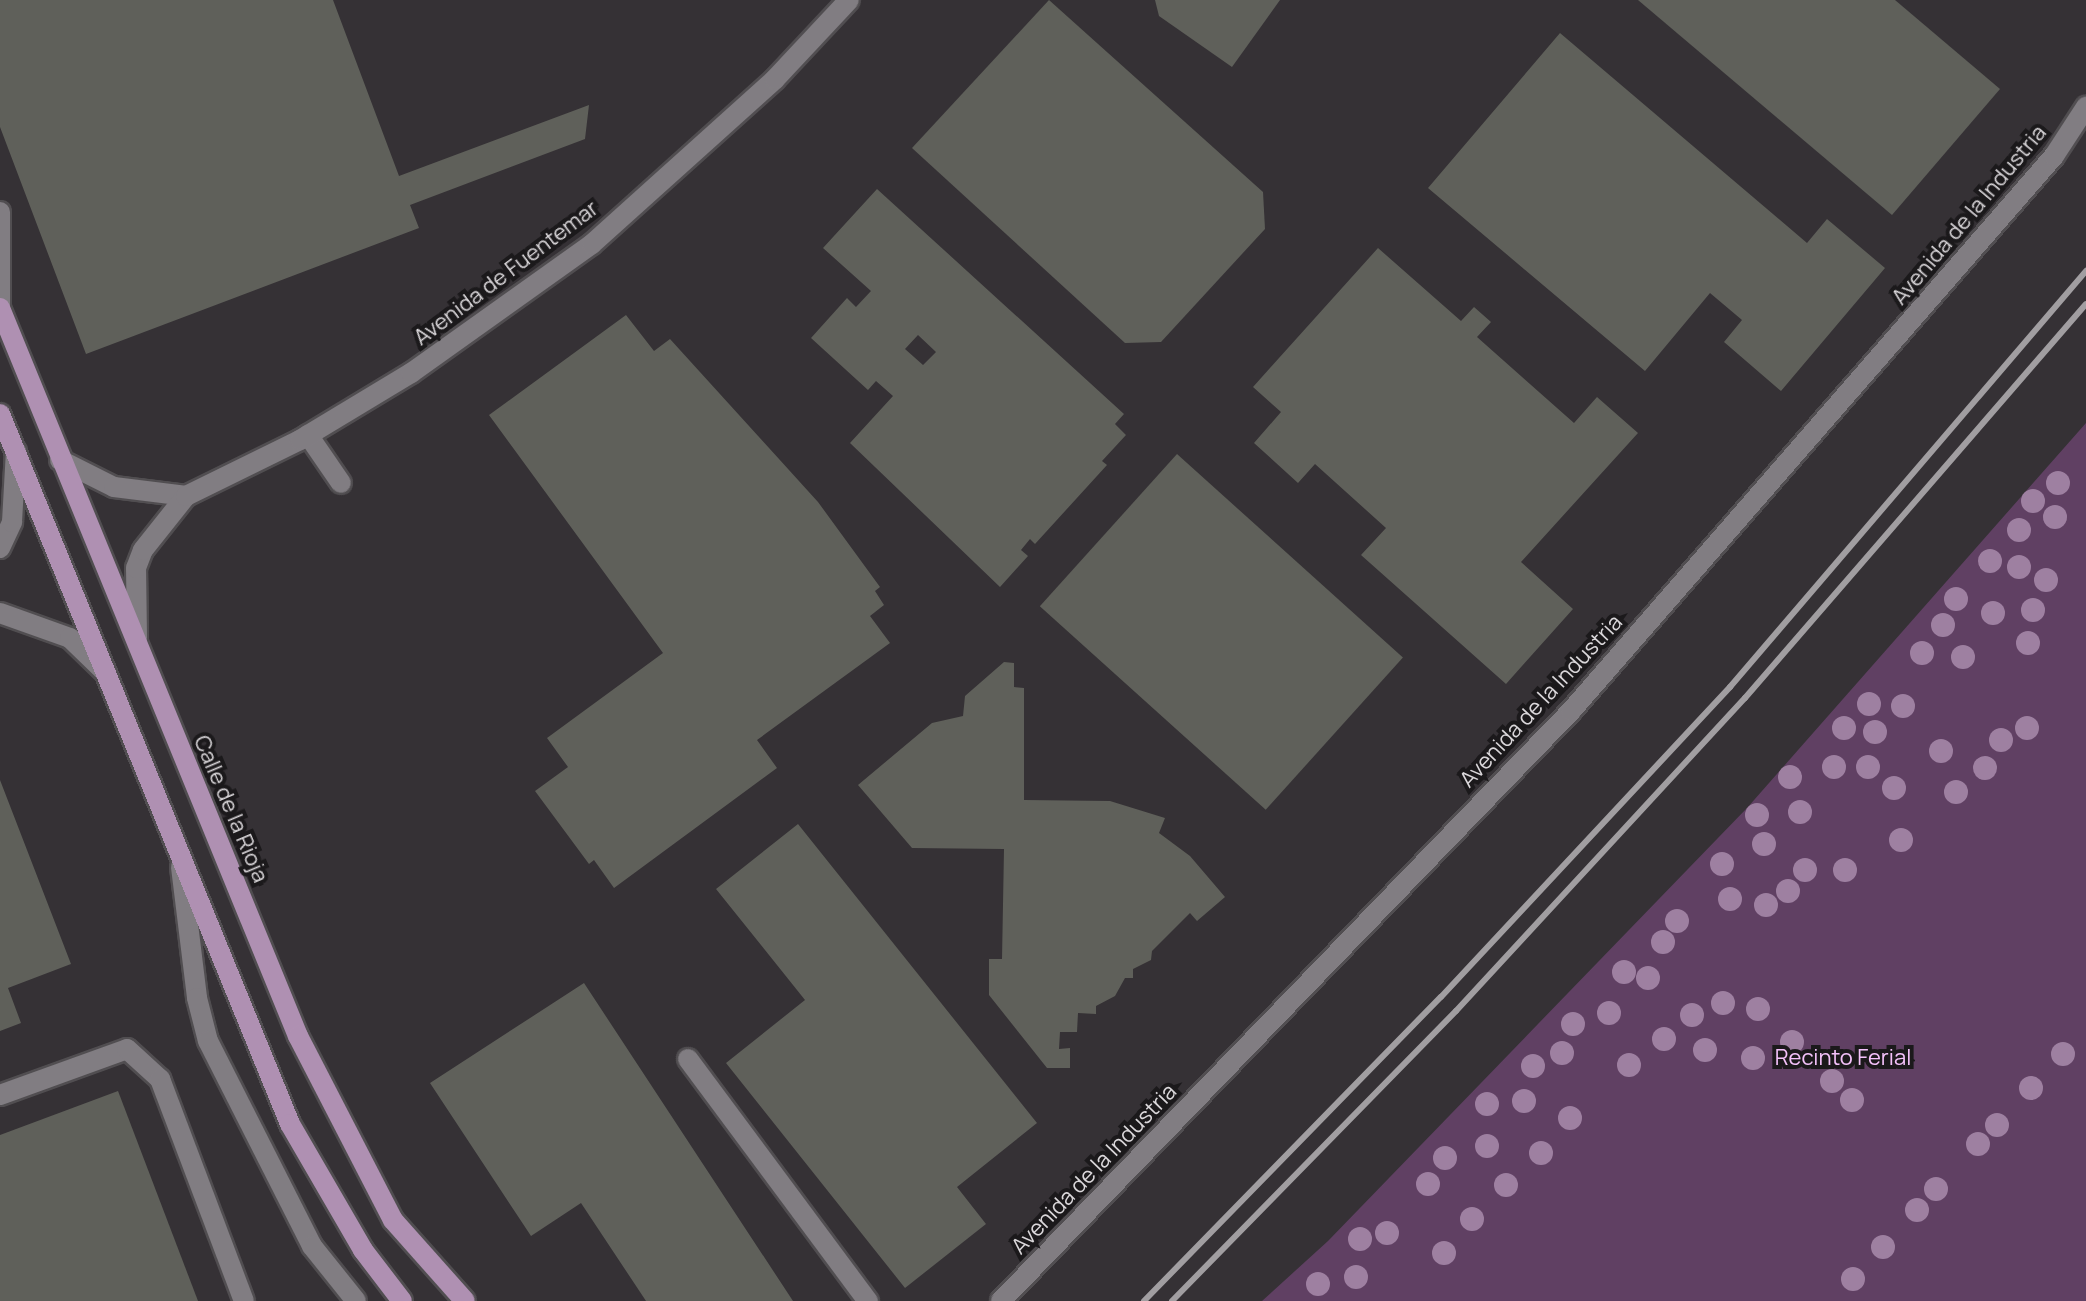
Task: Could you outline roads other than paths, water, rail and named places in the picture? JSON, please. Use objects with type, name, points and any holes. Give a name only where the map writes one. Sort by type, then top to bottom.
[{"type":"main road","name":"Calle de la Rioja","points":[[0,308],[298,1036],[358,1158],[393,1220],[465,1301]]},
{"type":"main road","points":[[0,414],[290,1124],[363,1250],[402,1301]]},
{"type":"street","name":"Avenida de Fuentemar","points":[[186,496],[308,435],[411,373],[592,244],[775,79],[849,0]]},
{"type":"street","name":"Avenida de la Industria","points":[[1001,1301],[1571,711],[2054,156],[2086,107]]},
{"type":"street","points":[[0,212],[0,308]]},
{"type":"street","points":[[308,435],[341,483]]},
{"type":"street","points":[[0,548],[12,522],[16,451]]},
{"type":"street","points":[[60,460],[114,487],[186,496]]},
{"type":"street","points":[[137,645],[136,568],[143,550],[186,496]]},
{"type":"street","points":[[0,613],[70,638],[106,673]]},
{"type":"street","points":[[179,852],[197,998],[208,1041],[312,1246],[356,1301]]},
{"type":"street","points":[[0,1095],[127,1049],[160,1079],[244,1301]]},
{"type":"street","points":[[688,1059],[868,1301]]},
{"type":"railway","points":[[1144,1301],[1441,997],[1730,687],[2086,271]]},
{"type":"railway","points":[[1172,1301],[1456,1011],[1745,698],[2086,304]]},
{"type":"park label","name":"Recinto Ferial","points":[[1843,1058]]}]
